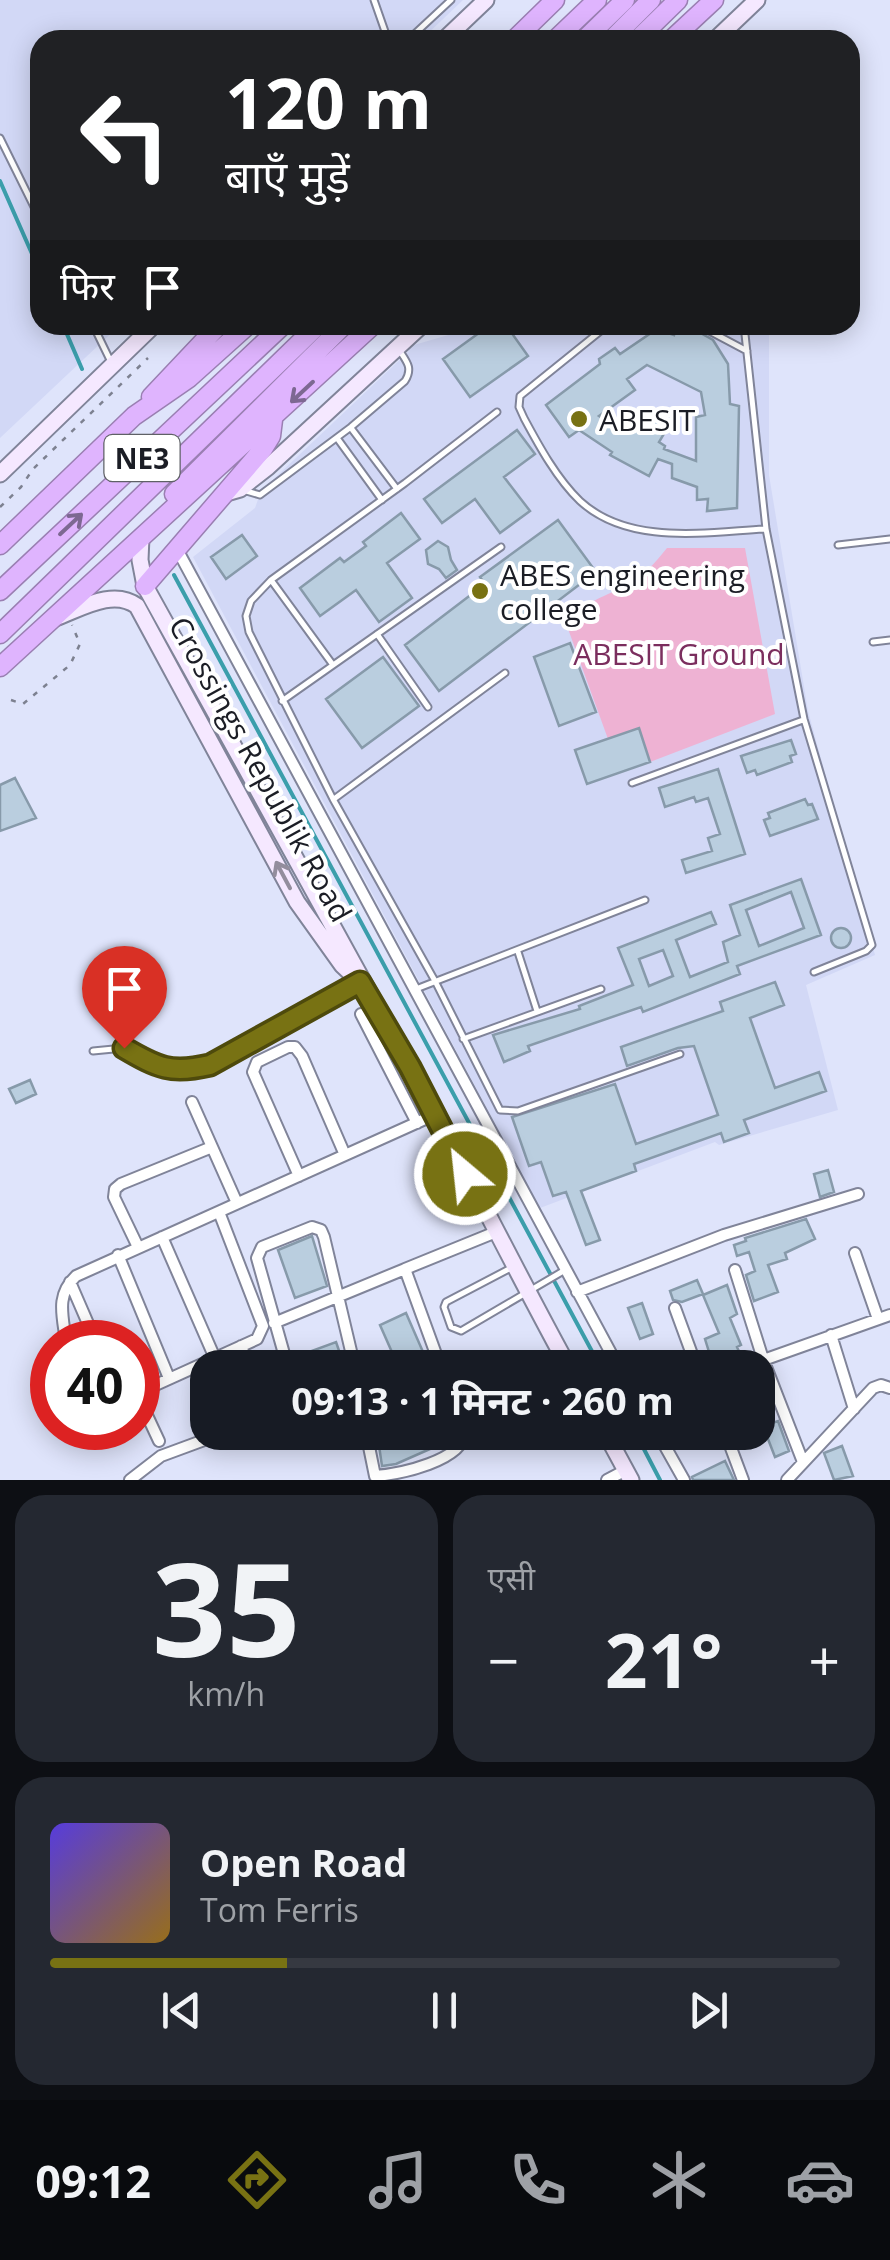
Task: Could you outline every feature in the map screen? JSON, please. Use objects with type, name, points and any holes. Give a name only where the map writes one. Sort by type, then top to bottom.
[{"type":"highway","points":[[524,30],[555,0]]},
{"type":"highway","points":[[566,30],[597,0]]},
{"type":"highway","points":[[594,30],[625,0]]},
{"type":"highway","points":[[621,30],[652,0]]},
{"type":"highway","points":[[646,30],[678,0]]},
{"type":"highway","points":[[682,30],[714,0]]},
{"type":"highway","points":[[0,544],[134,416],[209,335]]},
{"type":"highway","points":[[134,416],[189,378],[237,335]]},
{"type":"highway","points":[[240,365],[240,354],[259,335]]},
{"type":"highway","name":"NE3","points":[[0,591],[272,335]]},
{"type":"highway","points":[[0,634],[307,335]]},
{"type":"highway","points":[[141,537],[156,510],[334,335]]},
{"type":"highway","points":[[0,667],[362,335]]},
{"type":"highway","points":[[145,586],[233,491],[263,449],[273,420]]},
{"type":"street","points":[[454,30],[486,0]]},
{"type":"street","points":[[725,30],[756,0]]},
{"type":"street","points":[[0,474],[144,335]]},
{"type":"street","points":[[233,491],[412,335]]},
{"type":"street","name":"Crossings Republik Road","points":[[141,537],[145,586],[308,887],[354,963],[360,982],[514,1267],[534,1289],[561,1350]]},
{"type":"street","points":[[178,551],[416,989],[560,1273],[577,1292],[609,1350]]},
{"type":"street","name":"Crossings Republik Road","points":[[58,617],[114,598],[127,599],[137,606],[297,902],[342,966],[360,982]]},
{"type":"street","points":[[361,1014],[418,1122]]},
{"type":"street","points":[[299,1176],[253,1072],[258,1062],[288,1047],[294,1047],[302,1056],[346,1156]]},
{"type":"street","points":[[192,1102],[237,1203]]},
{"type":"street","points":[[63,1320],[60,1300],[70,1282],[138,1246],[434,1115]]},
{"type":"street","points":[[138,1246],[114,1197],[116,1189],[212,1147]]},
{"type":"street","points":[[577,1292],[724,1235],[858,1194]]},
{"type":"street","points":[[218,1212],[263,1326],[258,1338],[230,1350]]},
{"type":"street","points":[[282,1350],[258,1252],[306,1228],[320,1230],[324,1237],[351,1350]]},
{"type":"street","points":[[274,1323],[496,1232]]},
{"type":"street","points":[[162,1237],[211,1350]]},
{"type":"street","points":[[775,1354],[884,1317],[855,1252]]},
{"type":"street","points":[[118,1256],[169,1378]]},
{"type":"street","points":[[405,1269],[434,1350]]},
{"type":"street","points":[[735,1270],[761,1350]]},
{"type":"street","points":[[70,1282],[86,1320]]},
{"type":"street","points":[[675,1308],[690,1350]]},
{"type":"street","points":[[831,1335],[854,1409]]},
{"type":"street","points":[[241,1346],[242,1350]]},
{"type":"street","points":[[160,1383],[190,1368]]},
{"type":"street","points":[[787,1480],[878,1386],[890,1388]]},
{"type":"street","points":[[775,1387],[803,1462]]},
{"type":"street","points":[[134,1479],[161,1456],[190,1445]]},
{"type":"street","points":[[370,1450],[376,1476],[424,1466],[457,1450]]},
{"type":"street","points":[[607,1480],[628,1475],[615,1450]]},
{"type":"street","points":[[666,1450],[684,1480]]},
{"type":"street","points":[[732,1450],[743,1480]]},
{"type":"lane","points":[[374,0],[384,30]]},
{"type":"lane","points":[[418,30],[450,0]]},
{"type":"lane","points":[[0,138],[30,199]]},
{"type":"lane","points":[[98,335],[112,365]]},
{"type":"lane","points":[[596,335],[520,396],[524,418],[572,492],[583,504],[612,520],[648,531],[766,529]]},
{"type":"lane","points":[[717,335],[747,351]]},
{"type":"lane","points":[[745,335],[766,529],[804,720],[872,945],[814,972]]},
{"type":"lane","points":[[233,491],[260,496],[351,427],[410,373],[398,348]]},
{"type":"lane","points":[[496,412],[271,580],[251,601],[246,616],[249,632],[334,799],[435,981],[496,1105],[506,1112],[680,1054]]},
{"type":"lane","points":[[351,427],[397,489]]},
{"type":"lane","points":[[337,438],[382,500]]},
{"type":"lane","points":[[838,545],[890,539]]},
{"type":"lane","points":[[282,701],[500,546]]},
{"type":"lane","points":[[271,580],[333,665]]},
{"type":"lane","points":[[377,634],[428,707]]},
{"type":"lane","points":[[873,642],[890,640]]},
{"type":"lane","points":[[334,799],[505,673]]},
{"type":"lane","points":[[632,782],[804,720]]},
{"type":"lane","points":[[416,989],[645,900]]},
{"type":"lane","points":[[517,951],[537,1011]]},
{"type":"lane","points":[[92,1051],[124,1048],[168,1070],[210,1065],[360,982]]},
{"type":"lane","points":[[464,1039],[602,988]]},
{"type":"lane","points":[[514,1267],[446,1302],[451,1327],[461,1331],[560,1273]]},
{"type":"path","points":[[0,507],[21,487],[32,469],[148,358]]},
{"type":"path","points":[[11,700],[23,704],[76,656],[78,636],[58,617]]},
{"type":"shaded area","points":[[0,0],[463,0],[432,30],[30,30],[30,335],[109,335],[0,438]]},
{"type":"shaded area","points":[[448,335],[769,335],[769,475],[808,711],[875,955],[806,985],[838,1110],[719,1145],[715,1142],[540,1208],[193,557],[255,508],[261,491],[409,351],[407,347]]},
{"type":"green space","name":"ABESIT Ground","points":[[667,548],[745,548],[775,714],[650,762],[608,739],[567,626],[585,606],[637,578]]},
{"type":"building","points":[[476,335],[513,335],[528,356],[470,397],[443,359]]},
{"type":"building","name":"ABESIT","points":[[648,335],[704,335],[713,340],[728,364],[730,404],[739,406],[737,508],[707,511],[708,499],[697,500],[697,487],[672,478],[672,464],[658,459],[649,476],[610,455],[612,452],[579,430],[569,437],[546,405],[600,364],[599,359],[615,348],[620,354]],"holes":[[[647,365],[701,392],[705,415],[696,417],[696,461],[664,449],[659,442],[668,427],[644,414],[634,432],[626,427],[623,432],[599,416],[635,390],[627,379]]]},
{"type":"building","points":[[517,430],[535,454],[504,477],[530,511],[500,533],[475,499],[442,523],[424,499]]},
{"type":"building","points":[[401,513],[420,539],[387,563],[412,598],[379,622],[356,590],[320,616],[300,588],[340,558],[344,562],[366,546],[363,542]]},
{"type":"building","points":[[558,520],[596,572],[439,691],[405,645],[485,584],[480,577]]},
{"type":"building","points":[[242,535],[257,556],[226,579],[211,557]]},
{"type":"building","points":[[438,541],[448,547],[457,570],[446,578],[428,564],[426,550]]},
{"type":"building","points":[[570,643],[596,712],[559,726],[534,657]]},
{"type":"building","points":[[383,657],[419,706],[362,748],[326,699]]},
{"type":"building","points":[[639,728],[650,762],[587,784],[575,750]]},
{"type":"building","points":[[791,740],[796,754],[790,756],[792,762],[757,775],[755,770],[747,773],[741,756]]},
{"type":"building","points":[[718,769],[745,854],[686,873],[682,860],[712,851],[708,838],[720,834],[708,798],[696,802],[694,797],[665,807],[659,788]]},
{"type":"building","points":[[15,778],[36,818],[0,831],[0,785]]},
{"type":"building","points":[[805,799],[808,805],[812,804],[818,819],[770,836],[764,820],[770,818],[768,813]]},
{"type":"building","points":[[801,879],[821,935],[737,966],[740,974],[643,1012],[641,1007],[528,1046],[530,1051],[504,1062],[493,1035],[580,1009],[579,1006],[633,985],[618,948],[711,912],[716,924],[676,940],[690,977],[728,962],[723,942],[740,935],[730,905]],"holes":[[[791,892],[804,928],[759,946],[746,910]],[[663,950],[673,976],[649,986],[639,959]]]},
{"type":"building","points":[[841,928],[851,938],[841,948],[831,938]]},
{"type":"building","points":[[775,982],[784,1005],[750,1018],[775,1088],[819,1072],[826,1091],[744,1120],[749,1133],[724,1142],[721,1133],[634,1164],[636,1171],[581,1191],[600,1240],[586,1245],[566,1192],[553,1196],[541,1162],[529,1166],[512,1117],[615,1084],[636,1144],[718,1115],[694,1046],[627,1066],[621,1047],[723,1011],[720,1002]]},
{"type":"building","points":[[30,1080],[36,1094],[16,1103],[9,1089]]},
{"type":"building","points":[[828,1170],[834,1192],[820,1197],[814,1174]]},
{"type":"building","points":[[806,1219],[815,1239],[785,1253],[787,1259],[768,1265],[778,1292],[754,1301],[746,1275],[755,1271],[749,1252],[737,1256],[734,1245]]},
{"type":"building","points":[[312,1236],[327,1286],[295,1298],[278,1250]]},
{"type":"building","points":[[697,1280],[703,1294],[682,1302],[673,1300],[670,1291]]},
{"type":"building","points":[[727,1285],[737,1314],[730,1318],[741,1345],[738,1350],[708,1350],[705,1339],[719,1333],[703,1295]]},
{"type":"building","points":[[642,1303],[653,1334],[640,1339],[628,1308]]},
{"type":"building","points":[[406,1313],[422,1350],[391,1350],[380,1325]]},
{"type":"building","points":[[336,1342],[339,1350],[314,1350]]},
{"type":"building","points":[[778,1421],[789,1451],[775,1457],[772,1450]]},
{"type":"building","points":[[842,1446],[853,1476],[834,1480],[824,1453]]},
{"type":"building","points":[[380,1450],[428,1450],[396,1464],[382,1466]]},
{"type":"building","points":[[725,1461],[734,1480],[693,1480],[692,1477]]},
{"type":"waterway","points":[[0,181],[30,249]]},
{"type":"waterway","points":[[67,335],[82,369]]},
{"type":"waterway","points":[[174,575],[591,1350]]},
{"type":"waterway","points":[[644,1450],[660,1480]]},
{"type":"place","name":"ABESIT","points":[[579,419]]},
{"type":"place","name":"ABES engineering college","points":[[480,591]]},
{"type":"route","points":[[124,1048],[168,1070],[210,1065],[360,982],[410,1067],[465,1174]]}]
